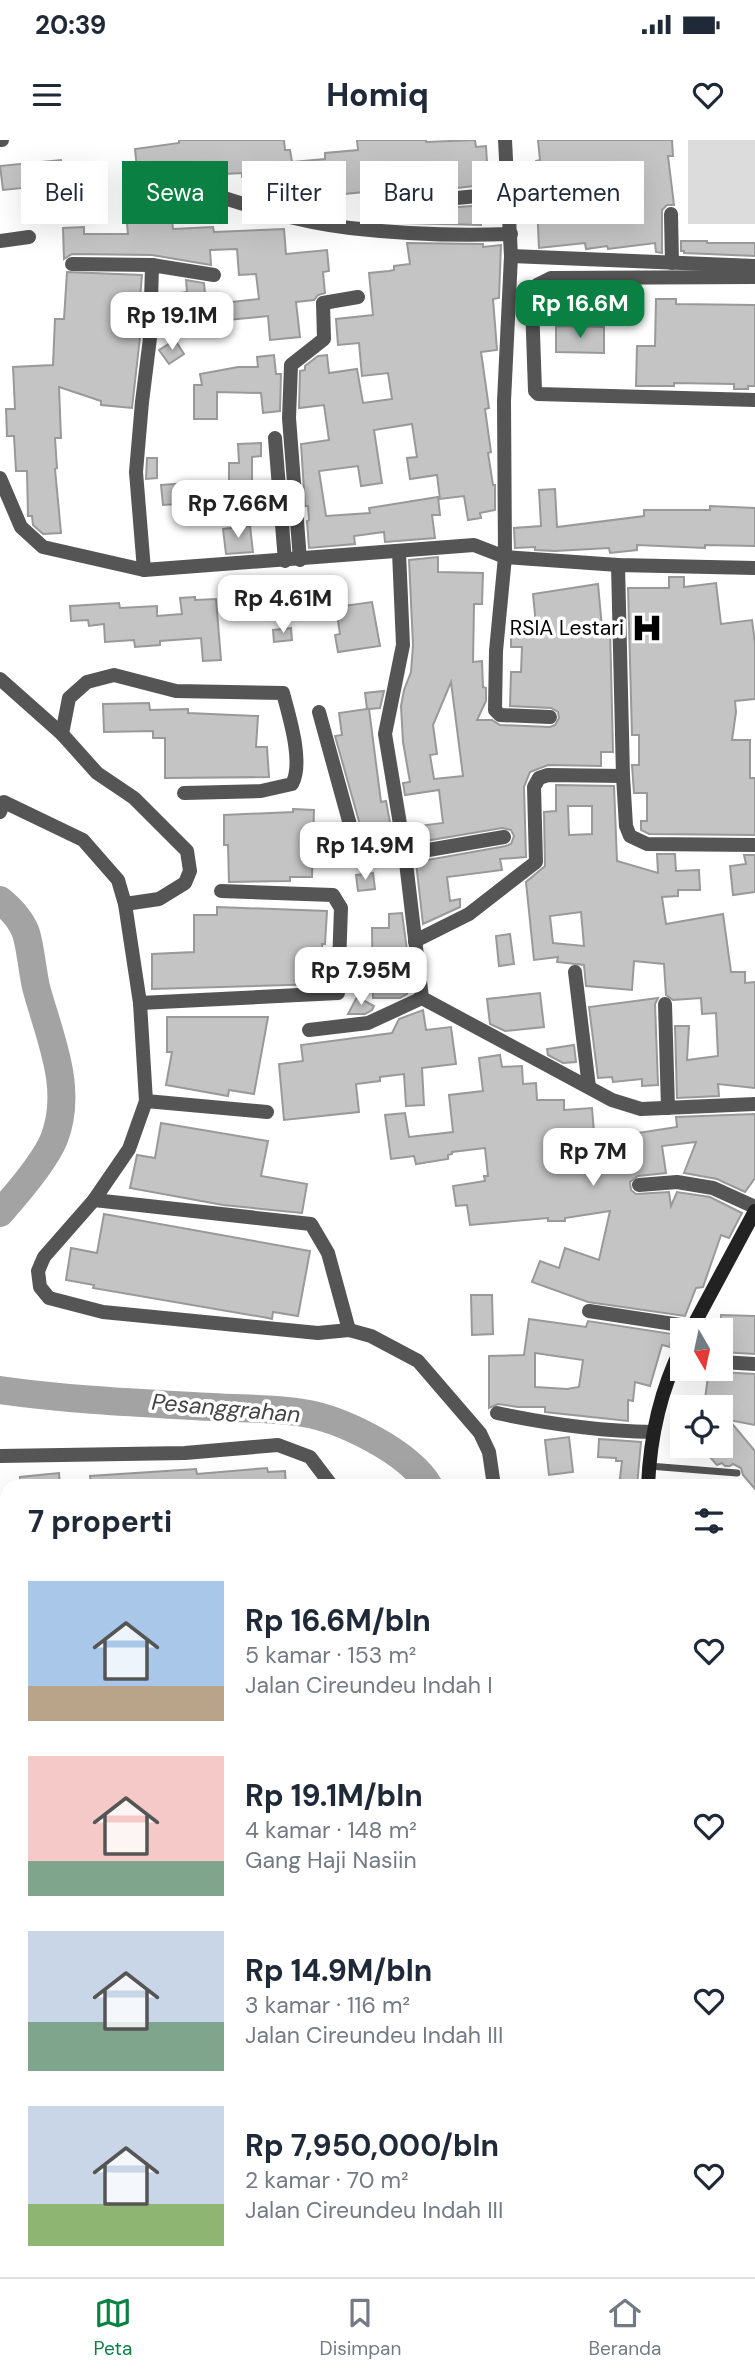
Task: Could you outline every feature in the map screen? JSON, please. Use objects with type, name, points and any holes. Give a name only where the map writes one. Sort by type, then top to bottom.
[{"type":"main road","points":[[699,1318],[749,1235],[755,1209]]},
{"type":"main road","points":[[648,1479],[653,1432],[663,1391],[670,1377]]},
{"type":"street","points":[[505,140],[506,161]]},
{"type":"street","points":[[228,200],[256,209],[349,228],[476,235],[511,234]]},
{"type":"street","points":[[671,214],[672,262]]},
{"type":"street","points":[[510,224],[504,401],[505,557],[496,652],[496,712],[500,715],[550,717]]},
{"type":"street","points":[[0,241],[29,237]]},
{"type":"street","points":[[511,256],[755,266]]},
{"type":"street","points":[[72,264],[152,265],[214,275]]},
{"type":"street","points":[[144,570],[136,472],[150,338],[152,265]]},
{"type":"street","points":[[755,277],[551,278],[537,285],[532,304],[535,391],[538,394],[755,400]]},
{"type":"street","points":[[292,560],[289,418],[291,365],[324,339],[323,303],[358,297]]},
{"type":"street","points":[[275,438],[292,560]]},
{"type":"street","points":[[0,478],[21,527],[43,547],[144,570],[474,545],[505,557],[618,565],[755,568]]},
{"type":"street","points":[[399,552],[403,645],[385,734],[405,854],[422,998]]},
{"type":"street","points":[[618,565],[623,776],[626,825],[630,836],[647,844],[755,845]]},
{"type":"street","points":[[62,734],[69,698],[87,682],[114,676],[176,691],[283,693],[293,731],[296,776],[292,784],[261,790],[184,793]]},
{"type":"street","points":[[0,679],[62,734],[97,773],[134,798],[187,851],[190,871],[185,883],[159,899],[125,904]]},
{"type":"street","points":[[319,712],[355,843],[400,836]]},
{"type":"street","points":[[415,941],[469,914],[536,862],[534,787],[539,778],[548,775],[623,776]]},
{"type":"street","points":[[2,805],[83,840],[118,880],[125,904],[140,1003],[146,1101],[129,1149],[94,1200],[44,1257],[38,1271],[40,1287],[49,1297],[103,1312],[318,1333],[349,1330],[371,1336],[418,1361],[480,1433],[489,1452],[493,1479]]},
{"type":"street","points":[[405,854],[504,837]]},
{"type":"street","points":[[140,1003],[338,993],[341,908],[333,895],[221,891]]},
{"type":"street","points":[[575,972],[589,1087]]},
{"type":"street","points":[[309,1030],[368,1023],[422,998]]},
{"type":"street","points":[[422,998],[612,1100],[641,1109],[755,1104]]},
{"type":"street","points":[[665,1004],[668,1108]]},
{"type":"street","points":[[146,1101],[267,1112]]},
{"type":"street","points":[[639,1185],[677,1182],[713,1188],[755,1209]]},
{"type":"street","points":[[94,1200],[311,1224],[328,1253],[349,1330]]},
{"type":"street","points":[[589,1311],[670,1325]]},
{"type":"street","points":[[733,1363],[755,1364]]},
{"type":"street","points":[[497,1413],[558,1426],[653,1432]]},
{"type":"street","points":[[0,1456],[185,1453],[278,1445],[310,1457],[327,1479]]},
{"type":"lane","points":[[649,1466],[737,1473]]},
{"type":"shaded area","points":[[688,140],[755,140],[755,224],[688,224]]},
{"type":"building","points":[[179,140],[284,140],[285,150],[290,150],[292,161],[242,161],[242,173],[228,174],[228,161],[136,161],[135,149],[179,143]]},
{"type":"building","points":[[357,140],[475,140],[476,147],[486,146],[487,161],[472,161],[472,186],[458,188],[458,161],[360,161],[360,192],[346,194],[346,161],[303,161],[325,159],[325,153],[358,150]]},
{"type":"building","points":[[538,140],[672,140],[673,156],[668,156],[674,205],[667,205],[662,210],[662,253],[656,252],[655,243],[608,249],[607,246],[586,249],[585,243],[539,248],[538,224],[644,224],[644,161],[536,161],[540,160]]},
{"type":"building","points":[[21,164],[21,188],[3,190],[0,166]]},
{"type":"building","points":[[472,206],[472,224],[481,225],[443,224],[458,224],[458,207]]},
{"type":"building","points":[[127,224],[172,224],[173,229],[213,227],[214,232],[284,229],[286,254],[327,250],[329,271],[323,272],[325,293],[314,300],[296,302],[300,337],[270,340],[268,316],[228,320],[227,306],[232,302],[259,299],[256,274],[239,275],[237,249],[210,250],[211,265],[152,255],[72,254],[64,259],[63,228],[84,227],[84,234],[128,234]]},
{"type":"building","points":[[681,241],[755,243],[755,256],[684,253],[681,251]]},
{"type":"building","points":[[407,243],[483,244],[483,247],[501,245],[499,298],[493,299],[497,350],[481,352],[489,408],[485,409],[491,452],[488,453],[495,485],[495,510],[480,513],[481,518],[468,520],[464,496],[440,499],[437,475],[410,479],[407,458],[417,457],[412,424],[374,430],[382,483],[361,486],[358,466],[319,471],[326,516],[370,513],[369,508],[438,497],[440,515],[432,515],[435,538],[385,542],[384,532],[354,536],[355,544],[309,548],[308,506],[305,506],[301,444],[329,440],[324,405],[299,408],[300,371],[305,370],[305,366],[318,356],[327,355],[329,373],[357,369],[363,403],[392,399],[388,373],[362,376],[359,343],[338,345],[336,319],[373,315],[369,273],[394,270],[394,266],[410,264]]},
{"type":"building","points":[[67,272],[142,275],[140,298],[130,298],[128,323],[141,324],[140,337],[132,408],[101,405],[101,401],[59,387],[61,438],[55,438],[55,469],[61,533],[43,534],[33,525],[32,516],[28,516],[27,471],[16,471],[14,436],[7,436],[6,409],[15,409],[13,367],[53,365],[55,319],[64,319]]},
{"type":"building","points":[[186,280],[204,283],[206,303],[200,303],[201,312],[160,316],[161,296],[187,292]]},
{"type":"building","points":[[656,299],[676,299],[676,304],[755,305],[755,386],[734,389],[734,384],[674,383],[674,386],[636,386],[637,346],[655,346]]},
{"type":"building","points":[[556,326],[604,327],[604,353],[556,352]]},
{"type":"building","points":[[175,340],[184,354],[169,364],[159,350]]},
{"type":"building","points":[[274,355],[276,374],[281,374],[280,411],[263,413],[261,393],[217,392],[217,419],[194,419],[194,385],[202,385],[200,374],[238,367],[258,367],[257,357]]},
{"type":"building","points":[[261,443],[261,456],[252,457],[252,506],[229,505],[229,463],[239,463],[238,444]]},
{"type":"building","points":[[147,458],[157,458],[157,478],[146,479]]},
{"type":"building","points":[[189,483],[191,503],[163,505],[161,485]]},
{"type":"building","points":[[555,489],[557,527],[644,516],[644,510],[710,510],[710,506],[755,508],[755,546],[705,545],[705,548],[637,545],[637,550],[610,553],[609,548],[555,551],[535,550],[535,547],[515,548],[514,528],[541,526],[539,490]]},
{"type":"building","points":[[250,526],[253,552],[226,554],[223,529]]},
{"type":"building","points":[[438,557],[438,572],[483,573],[482,604],[474,604],[473,662],[482,661],[486,701],[477,720],[492,720],[500,725],[550,727],[555,725],[559,718],[558,712],[551,708],[510,706],[511,672],[521,672],[522,647],[511,647],[511,624],[536,625],[533,594],[598,584],[602,628],[610,627],[613,752],[601,752],[601,766],[548,765],[530,772],[524,787],[526,857],[500,859],[502,870],[447,877],[450,901],[460,899],[460,907],[423,924],[416,862],[506,846],[511,844],[514,836],[511,830],[502,828],[413,843],[410,827],[443,823],[439,790],[405,795],[403,783],[410,782],[403,742],[401,706],[411,672],[413,645],[409,560]],"holes":[[[451,682],[463,776],[434,779],[430,755],[437,754],[433,725]]]},
{"type":"building","points":[[669,577],[684,577],[684,587],[716,583],[721,624],[752,620],[755,643],[755,699],[735,701],[732,740],[750,740],[750,778],[755,778],[755,835],[649,834],[641,830],[641,821],[647,821],[647,793],[634,793],[632,765],[639,765],[639,735],[632,735],[628,588],[669,588]]},
{"type":"building","points":[[195,597],[195,600],[216,599],[221,660],[203,661],[201,638],[160,641],[160,645],[135,647],[134,640],[105,642],[104,624],[89,626],[88,620],[71,621],[70,606],[119,603],[120,608],[157,606],[157,616],[182,614],[180,598]]},
{"type":"building","points":[[372,602],[380,646],[338,652],[335,635],[340,634],[336,607]]},
{"type":"building","points":[[291,628],[292,640],[274,642],[273,630]]},
{"type":"building","points":[[384,691],[380,708],[369,709],[381,802],[386,801],[391,828],[362,832],[335,736],[342,735],[339,713],[367,709],[365,693]]},
{"type":"building","points":[[149,703],[150,710],[188,709],[188,713],[258,716],[256,747],[267,747],[269,777],[165,778],[165,738],[153,738],[153,731],[104,732],[103,704]]},
{"type":"building","points":[[556,785],[614,786],[617,861],[658,873],[657,854],[675,854],[676,871],[699,870],[700,890],[678,890],[678,896],[662,897],[666,924],[723,914],[731,972],[745,972],[745,983],[755,982],[755,1088],[718,1084],[719,1096],[677,1098],[675,1026],[689,1026],[687,1060],[718,1056],[716,1013],[702,1014],[701,998],[673,1000],[666,995],[664,964],[634,961],[632,990],[586,986],[584,965],[557,962],[558,957],[534,960],[526,882],[545,866],[544,812],[556,811]],"holes":[[[568,806],[592,806],[592,834],[569,835]],[[581,912],[584,946],[553,943],[550,916]]]},
{"type":"building","points":[[293,809],[314,810],[312,877],[290,877],[290,881],[229,882],[228,845],[224,845],[224,815],[293,812]]},
{"type":"building","points":[[744,855],[755,855],[755,892],[733,895],[730,866],[746,864]]},
{"type":"building","points":[[373,873],[375,889],[358,891],[356,875]]},
{"type":"building","points":[[217,907],[327,911],[325,944],[322,944],[324,984],[152,989],[152,954],[194,952],[194,915],[217,915]]},
{"type":"building","points":[[402,913],[407,950],[407,994],[400,998],[373,998],[372,928],[389,928],[389,914]]},
{"type":"building","points":[[510,934],[514,964],[499,966],[496,936]]},
{"type":"building","points":[[540,993],[544,1027],[505,1031],[490,1024],[487,999]]},
{"type":"building","points":[[357,997],[374,1006],[372,1010],[365,1014],[348,1014]]},
{"type":"building","points":[[658,998],[655,1004],[658,1085],[642,1086],[642,1079],[613,1082],[612,1077],[598,1078],[589,1007]]},
{"type":"building","points":[[423,1010],[426,1030],[451,1027],[456,1064],[422,1068],[424,1105],[406,1106],[404,1074],[356,1084],[359,1112],[284,1120],[279,1064],[303,1061],[301,1045],[392,1033],[399,1019]]},
{"type":"building","points":[[167,1017],[268,1017],[254,1094],[229,1090],[228,1096],[166,1085],[172,1052],[167,1052]]},
{"type":"building","points":[[574,1045],[576,1062],[563,1063],[548,1055],[547,1049]]},
{"type":"building","points":[[500,1055],[502,1067],[522,1066],[523,1084],[536,1083],[537,1100],[564,1100],[564,1110],[592,1108],[596,1156],[634,1151],[631,1134],[677,1127],[676,1117],[755,1114],[755,1178],[745,1192],[717,1179],[684,1173],[696,1142],[662,1146],[666,1173],[638,1176],[630,1182],[631,1190],[636,1194],[669,1192],[671,1206],[677,1192],[710,1197],[742,1213],[729,1238],[721,1235],[703,1287],[696,1288],[685,1316],[588,1302],[532,1282],[540,1261],[559,1268],[565,1248],[599,1260],[610,1211],[565,1218],[565,1221],[548,1221],[548,1218],[470,1225],[467,1205],[456,1206],[453,1186],[485,1181],[484,1176],[488,1176],[485,1148],[452,1152],[448,1159],[416,1164],[414,1156],[391,1159],[385,1115],[405,1113],[409,1137],[453,1132],[449,1095],[483,1091],[479,1058]]},
{"type":"building","points":[[161,1123],[268,1141],[261,1176],[307,1184],[302,1213],[223,1205],[130,1188],[137,1155],[155,1158]]},
{"type":"building","points":[[104,1214],[310,1251],[298,1316],[273,1312],[272,1319],[93,1288],[94,1285],[66,1280],[71,1248],[97,1253]]},
{"type":"building","points":[[471,1295],[492,1295],[493,1334],[472,1335]]},
{"type":"building","points":[[721,1315],[755,1316],[755,1354],[733,1353],[733,1318],[721,1318]]},
{"type":"building","points":[[529,1319],[586,1327],[588,1321],[670,1334],[670,1347],[662,1345],[650,1386],[635,1382],[633,1401],[628,1400],[628,1421],[545,1412],[545,1407],[498,1404],[489,1408],[489,1356],[524,1355]],"holes":[[[535,1353],[583,1360],[579,1387],[535,1387]]]},
{"type":"building","points":[[733,1373],[755,1374],[755,1425],[733,1421],[733,1395],[706,1395],[707,1381],[733,1381]]},
{"type":"building","points":[[733,1425],[755,1451],[755,1479],[746,1479],[741,1468],[733,1464],[717,1465],[711,1458],[733,1458]]},
{"type":"building","points":[[569,1437],[573,1472],[549,1475],[545,1440]]},
{"type":"building","points":[[599,1439],[641,1442],[638,1479],[620,1479],[622,1461],[598,1457]]},
{"type":"building","points":[[267,1468],[268,1472],[285,1471],[286,1479],[90,1479],[90,1476],[196,1469],[197,1474]]},
{"type":"building","points":[[59,1473],[59,1479],[20,1479]]},
{"type":"waterway","name":"Pesanggrahan","points":[[0,900],[15,915],[26,933],[36,987],[61,1081],[60,1120],[50,1148],[0,1213]]},
{"type":"waterway","name":"Pesanggrahan","points":[[0,1390],[106,1401],[281,1410],[319,1416],[373,1439],[406,1461],[424,1479]]},
{"type":"place","name":"RSIA Lestari","points":[[647,628]]}]
